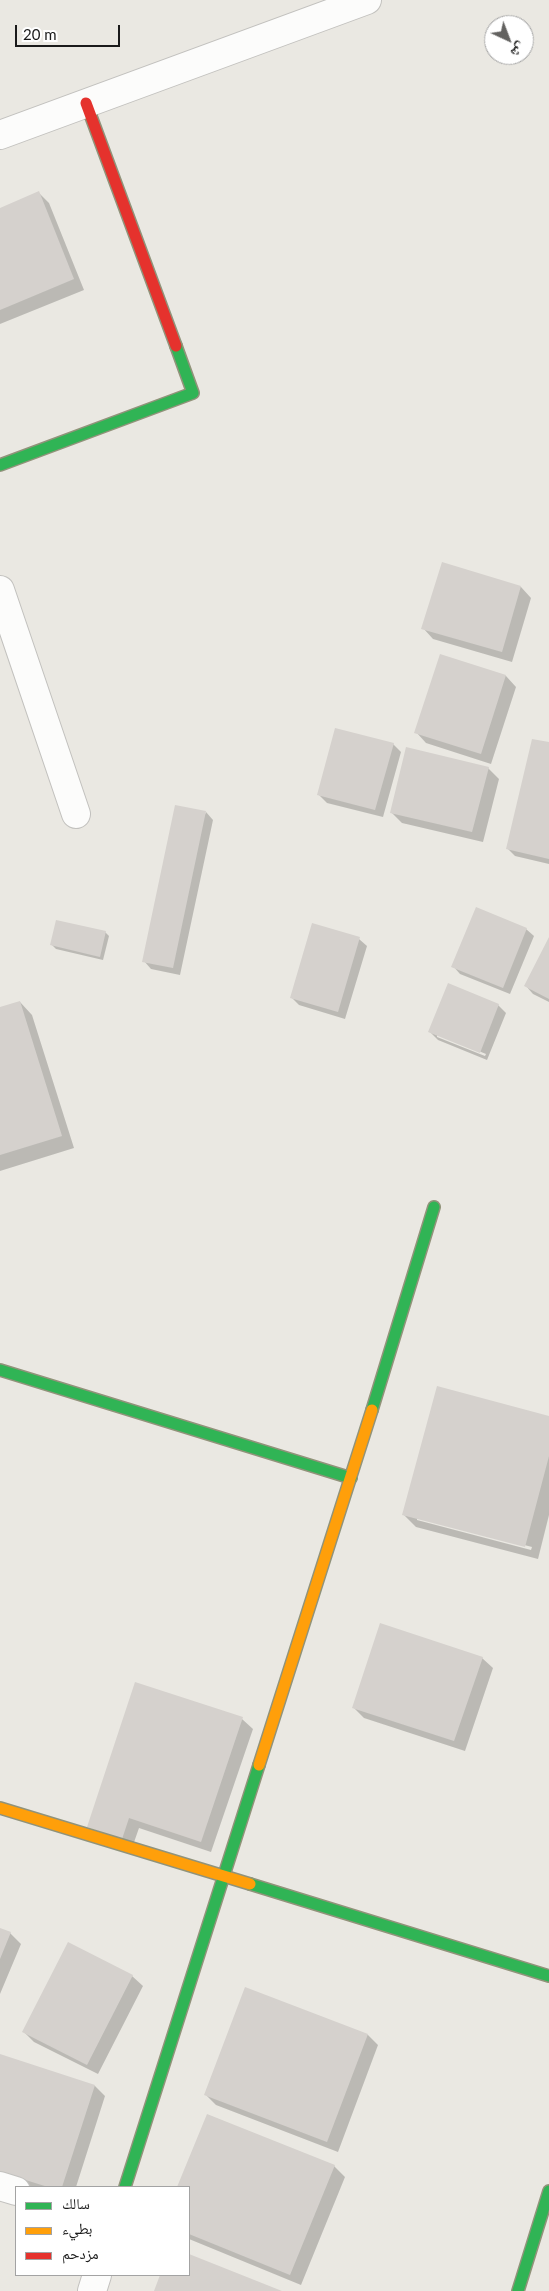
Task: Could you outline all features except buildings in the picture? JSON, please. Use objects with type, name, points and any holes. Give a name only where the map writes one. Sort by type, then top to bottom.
[{"type":"street","points":[[0,135],[367,0]]},
{"type":"street","points":[[0,465],[193,393],[86,103]]},
{"type":"street","points":[[0,590],[76,814]]},
{"type":"street","points":[[125,2186],[352,1478],[434,1206]]},
{"type":"street","points":[[0,1370],[352,1478]]},
{"type":"street","points":[[0,1808],[549,1976]]},
{"type":"street","points":[[0,2186],[15,2191]]},
{"type":"street","points":[[518,2291],[549,2190]]},
{"type":"street","points":[[92,2291],[97,2276]]},
{"type":"traffic: fast","points":[[0,465],[193,393],[176,346]]},
{"type":"traffic: fast","points":[[372,1410],[434,1207]]},
{"type":"traffic: fast","points":[[0,1370],[351,1478]]},
{"type":"traffic: fast","points":[[125,2186],[259,1765]]},
{"type":"traffic: fast","points":[[250,1884],[549,1976]]},
{"type":"traffic: fast","points":[[518,2291],[549,2191]]},
{"type":"traffic: slow","points":[[259,1765],[372,1410]]},
{"type":"traffic: slow","points":[[0,1808],[250,1884]]},
{"type":"traffic: jam","points":[[86,103],[176,346]]}]
